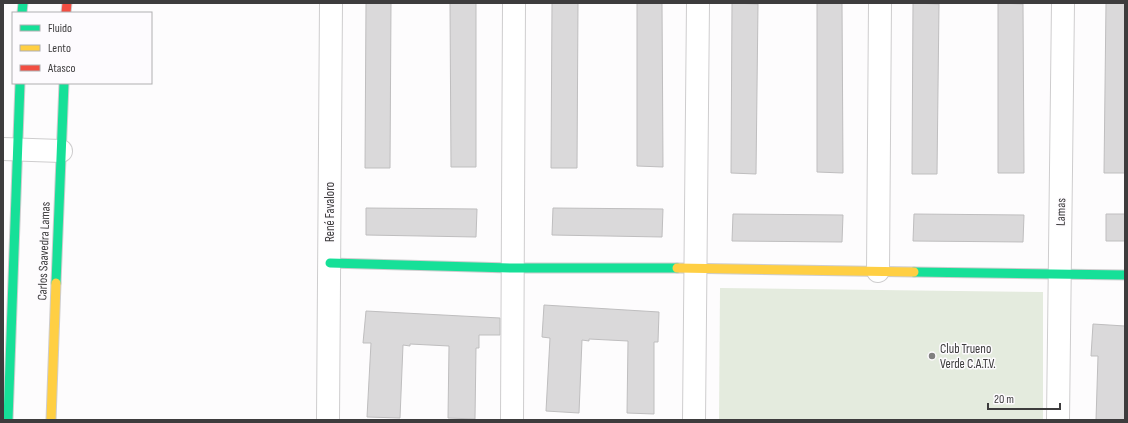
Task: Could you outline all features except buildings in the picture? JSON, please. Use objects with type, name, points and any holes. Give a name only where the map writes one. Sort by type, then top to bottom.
[{"type":"street","name":"René Favaloro","points":[[328,420],[331,3]]},
{"type":"street","points":[[512,420],[514,3]]},
{"type":"street","points":[[694,420],[698,3]]},
{"type":"street","points":[[878,271],[880,3]]},
{"type":"street","name":"Lamas","points":[[1058,420],[1064,3]]},
{"type":"street","points":[[8,420],[10,149],[20,84]]},
{"type":"street","name":"Carlos Saavedra Lamas","points":[[51,420],[64,84]]},
{"type":"street","points":[[10,149],[61,151]]},
{"type":"street","points":[[330,263],[512,268],[695,268],[1125,275]]},
{"type":"shaded area","name":"Club Trueno Verde C.A.T.V.","points":[[720,288],[1043,292],[1043,420],[719,420]]},
{"type":"traffic: fast","points":[[22,12],[23,3]]},
{"type":"traffic: fast","points":[[8,420],[20,84]]},
{"type":"traffic: fast","points":[[56,283],[64,84]]},
{"type":"traffic: fast","points":[[330,263],[512,268],[677,268]]},
{"type":"traffic: fast","points":[[914,272],[1125,275]]},
{"type":"traffic: slow","points":[[677,268],[914,272]]},
{"type":"traffic: slow","points":[[51,420],[56,283]]},
{"type":"traffic: jam","points":[[66,12],[67,3]]},
{"type":"place","name":"Club Trueno Verde C.A.T.V.","points":[[932,356]]}]
